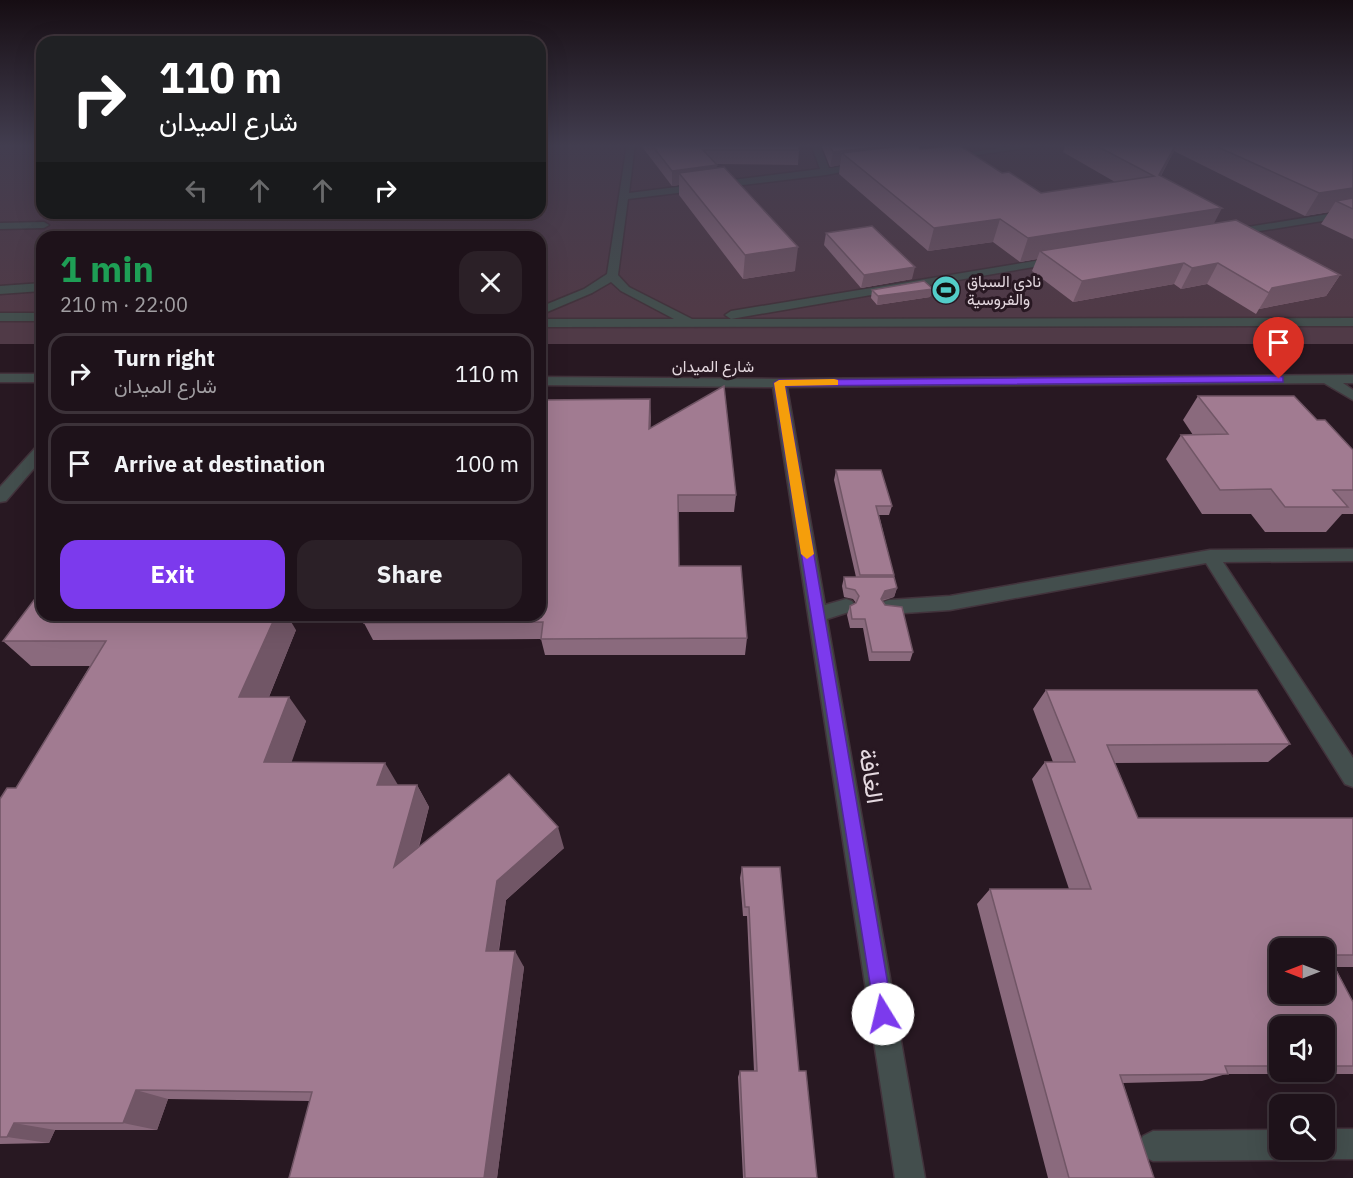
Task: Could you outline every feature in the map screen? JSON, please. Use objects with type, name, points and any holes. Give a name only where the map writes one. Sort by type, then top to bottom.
[{"type":"street","points":[[612,276],[623,199]]},
{"type":"street","points":[[1215,235],[1353,213]]},
{"type":"street","points":[[0,226],[44,225]]},
{"type":"street","points":[[612,276],[625,289],[692,323],[778,306],[1066,259]]},
{"type":"street","points":[[546,308],[588,291],[612,276]]},
{"type":"street","points":[[0,290],[36,287]]},
{"type":"street","points":[[0,317],[36,317]]},
{"type":"street","points":[[546,323],[1353,322]]},
{"type":"street","points":[[0,378],[36,378]]},
{"type":"street","points":[[1327,379],[1353,396]]},
{"type":"street","name":"شارع الميدان","points":[[546,381],[779,383],[1353,379]]},
{"type":"street","name":"الغافة","points":[[779,383],[910,1178]]},
{"type":"street","points":[[0,498],[36,456]]},
{"type":"street","points":[[889,607],[950,603],[1210,556],[1353,555]]},
{"type":"street","points":[[1210,556],[1353,777]]},
{"type":"street","points":[[817,615],[846,606]]},
{"type":"street","points":[[1153,1146],[1269,1144]]},
{"type":"street","points":[[1335,1144],[1353,1144]]},
{"type":"shaded area","name":"نادي السباق والفروسية","points":[[0,199],[36,199],[36,219],[546,219],[546,199],[1353,199],[1353,344],[546,344],[546,231],[36,231],[36,344],[0,344]]},
{"type":"building","points":[[700,199],[754,199],[798,247],[745,255]]},
{"type":"building","points":[[898,199],[1205,199],[1222,208],[1028,238],[1000,219],[934,228]]},
{"type":"building","points":[[1353,199],[1353,209],[1336,201]]},
{"type":"building","points":[[1236,220],[1340,275],[1272,288],[1269,293],[1218,263],[1192,268],[1184,263],[1082,281],[1040,251]]},
{"type":"building","points":[[872,226],[915,267],[864,275],[826,233]]},
{"type":"building","points":[[924,281],[933,289],[878,296],[872,290]]},
{"type":"building","points":[[724,386],[736,495],[678,495],[679,566],[741,566],[747,638],[541,639],[543,622],[364,623],[365,621],[546,621],[546,400],[650,399],[649,429]]},
{"type":"building","points":[[1198,396],[1294,396],[1317,420],[1325,420],[1353,450],[1353,490],[1333,490],[1348,507],[1285,507],[1271,489],[1220,490],[1181,435],[1228,434]]},
{"type":"building","points":[[836,470],[881,470],[892,506],[876,506],[894,575],[860,575]]},
{"type":"building","points":[[844,577],[894,577],[897,588],[885,591],[881,599],[885,605],[902,607],[913,652],[872,652],[865,619],[852,619],[850,606],[856,603],[859,596],[855,590],[846,588]]},
{"type":"building","points":[[34,600],[36,600],[36,621],[273,621],[239,697],[289,697],[264,762],[385,763],[377,785],[417,785],[394,867],[509,774],[558,827],[497,881],[486,951],[515,951],[484,1178],[289,1178],[312,1092],[136,1090],[123,1123],[14,1123],[7,1137],[0,1137],[0,799],[7,788],[16,788],[106,641],[3,641]]},
{"type":"building","points":[[1046,690],[1257,690],[1290,744],[1107,745],[1138,818],[1353,818],[1353,955],[1335,955],[1335,938],[1269,938],[1269,1004],[1335,1004],[1335,968],[1353,1002],[1353,1066],[1335,1066],[1335,1016],[1269,1016],[1269,1066],[1225,1066],[1228,1074],[1120,1075],[1154,1178],[1069,1178],[990,889],[1091,889],[1045,762],[1075,762]]},
{"type":"building","points":[[742,867],[780,867],[799,1071],[806,1071],[817,1178],[745,1178],[740,1071],[757,1071],[749,907],[745,907]]},
{"type":"slow traffic","points":[[807,554],[779,383],[834,383]]},
{"type":"place","name":"نادي السباق والفروسية","points":[[946,290]]},
{"type":"route","points":[[883,1014],[779,383],[1279,379]]}]
